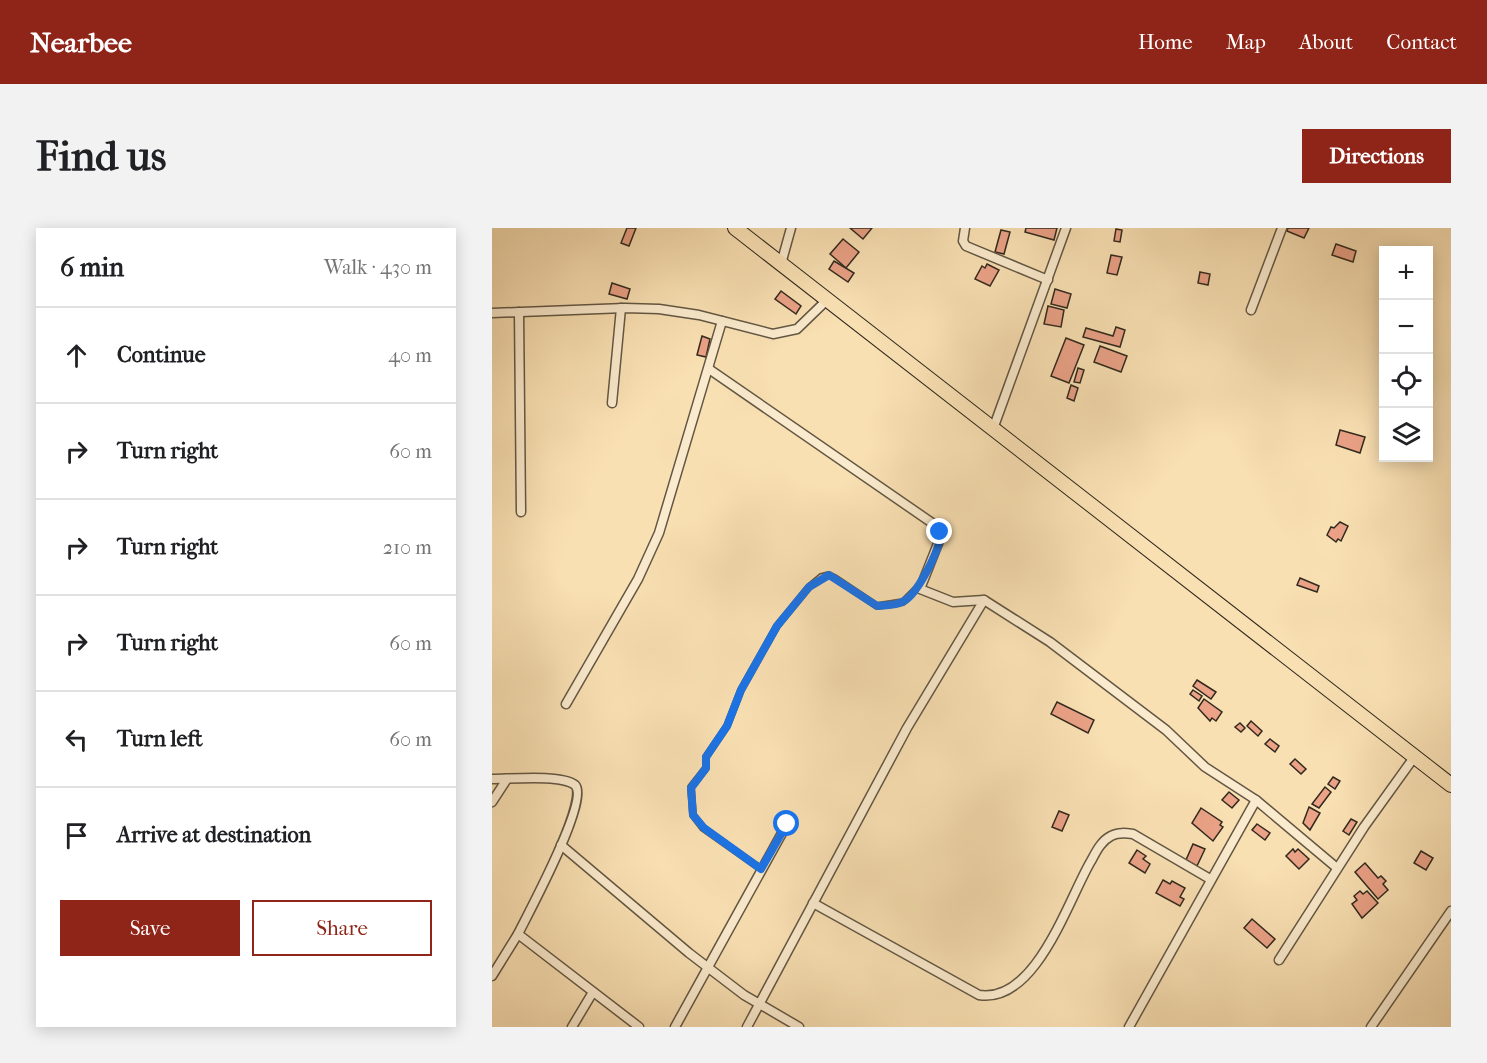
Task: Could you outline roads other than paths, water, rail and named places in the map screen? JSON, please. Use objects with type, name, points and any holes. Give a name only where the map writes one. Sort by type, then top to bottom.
[{"type":"main road","points":[[735,228],[1451,784]]},
{"type":"street","points":[[781,264],[791,228]]},
{"type":"street","points":[[965,228],[963,241],[966,246],[1048,280]]},
{"type":"street","points":[[993,429],[1066,228]]},
{"type":"street","points":[[1251,310],[1282,228]]},
{"type":"street","points":[[492,313],[621,308],[659,309],[773,333],[797,329],[828,299]]},
{"type":"street","points":[[612,403],[621,308]]},
{"type":"street","points":[[519,312],[520,512]]},
{"type":"street","points":[[566,704],[650,555],[722,321]]},
{"type":"street","points":[[709,369],[938,527],[940,536],[919,586],[921,590],[953,602],[984,600],[1050,642],[1166,730],[1205,767],[1256,800],[1337,868]]},
{"type":"street","points":[[747,1027],[907,728],[984,600]]},
{"type":"street","points":[[1279,960],[1337,868],[1415,756]]},
{"type":"street","points":[[492,779],[555,779],[577,787],[579,797],[561,845],[518,934],[492,976]]},
{"type":"street","points":[[492,802],[507,779]]},
{"type":"street","points":[[1129,1027],[1256,800]]},
{"type":"street","points":[[675,1027],[787,824]]},
{"type":"street","points":[[813,903],[979,994],[992,997],[1015,986],[1026,976],[1057,931],[1073,891],[1101,844],[1110,836],[1121,833],[1133,834],[1210,879]]},
{"type":"street","points":[[561,845],[707,967],[760,1004],[799,1027]]},
{"type":"street","points":[[1371,1027],[1451,912]]},
{"type":"street","points":[[518,934],[639,1027]]},
{"type":"street","points":[[572,1027],[593,992]]},
{"type":"lane","points":[[761,869],[704,828],[693,815],[691,788],[706,768],[706,757],[727,726],[741,690],[777,626],[794,602],[821,578],[829,575],[836,578],[877,606],[903,602],[919,586]]}]
